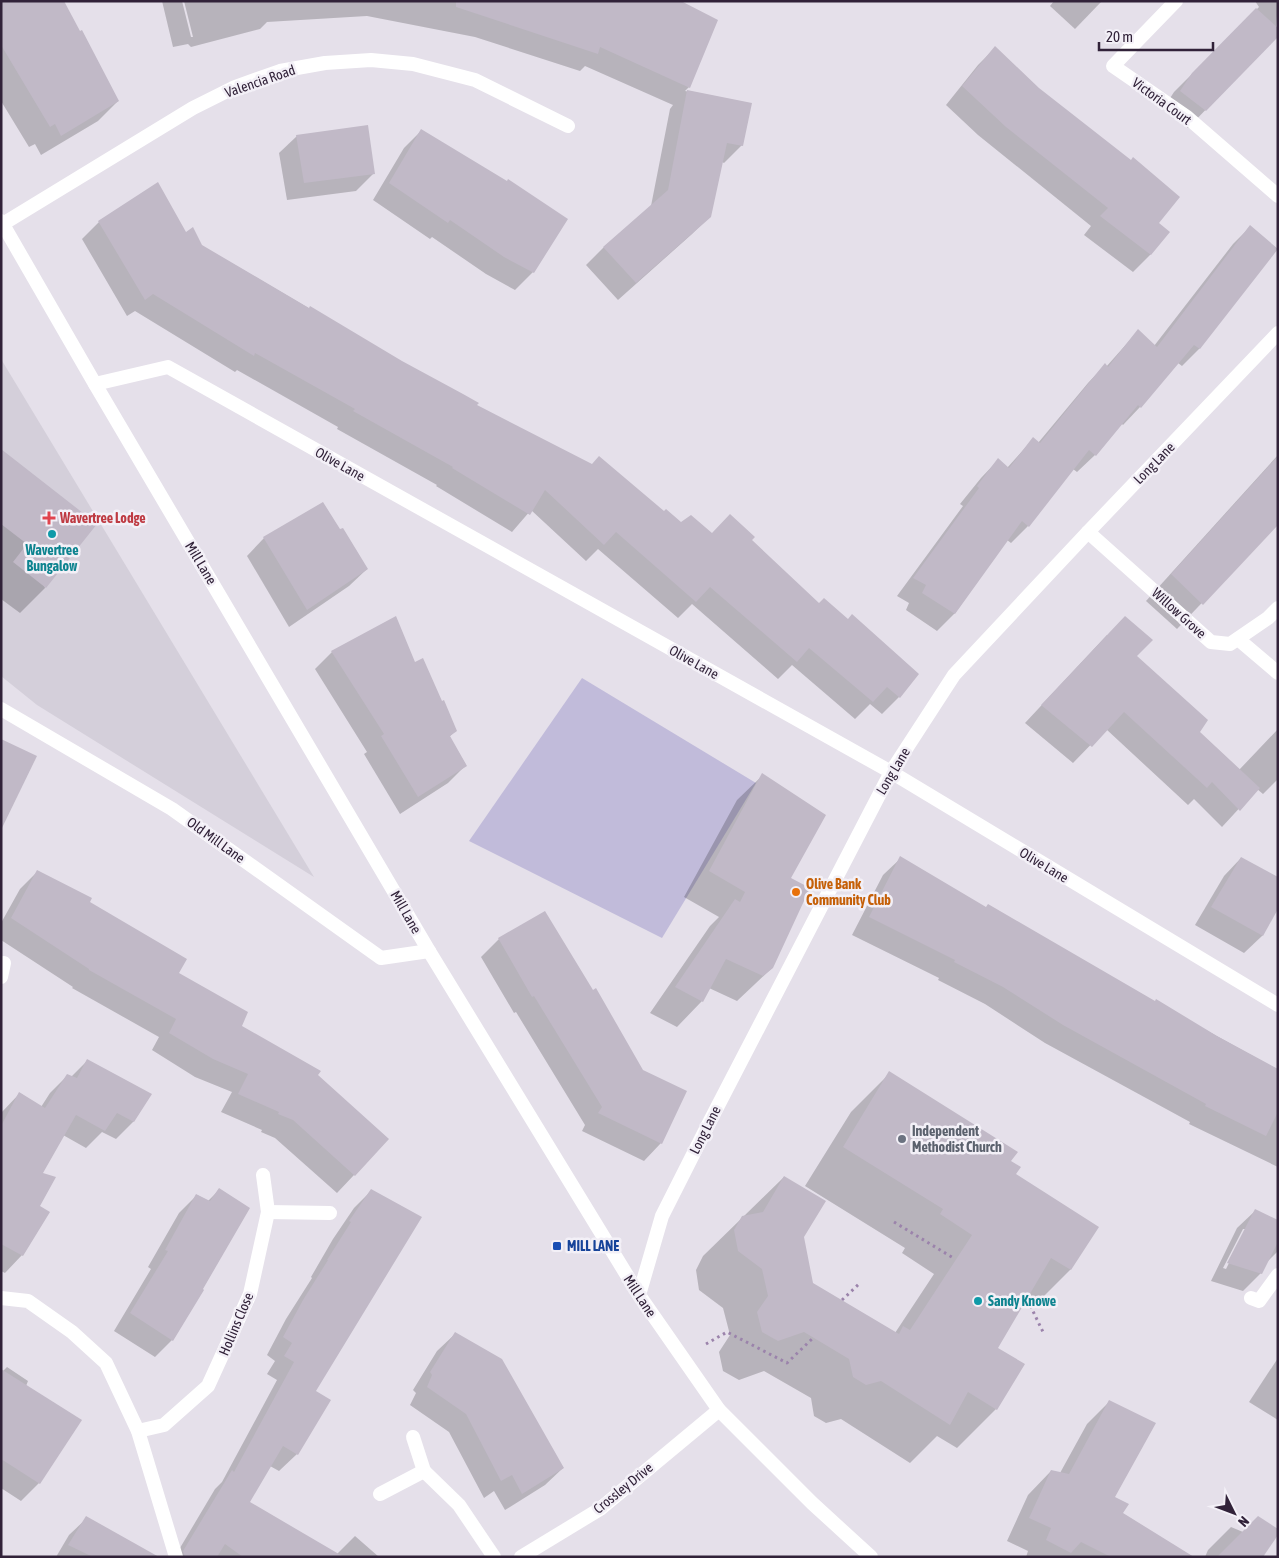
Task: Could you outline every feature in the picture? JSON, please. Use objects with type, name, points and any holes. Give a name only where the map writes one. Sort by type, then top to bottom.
[{"type":"street","name":"Victoria Court","points":[[1176,1],[1114,66],[1187,117],[1278,196]]},
{"type":"street","name":"Valencia Road","points":[[2,223],[209,100],[240,85],[280,71],[325,63],[371,60],[413,64],[455,74],[475,80],[568,126]]},
{"type":"street","name":"Mill Lane","points":[[2,223],[429,951],[639,1296],[719,1410],[812,1503],[871,1557]]},
{"type":"street","name":"Long Lane","points":[[639,1296],[662,1216],[710,1121],[891,772],[954,675],[1278,333]]},
{"type":"street","name":"Olive Lane","points":[[95,384],[168,367],[891,772],[1278,1006]]},
{"type":"street","name":"Willow Grove","points":[[1088,532],[1211,642],[1230,644],[1268,618],[1278,608]]},
{"type":"street","points":[[1238,639],[1278,673]]},
{"type":"street","name":"Old Mill Lane","points":[[1,709],[172,809],[381,958],[429,951]]},
{"type":"street","name":"Hollins Close","points":[[138,1430],[164,1425],[208,1386],[250,1294],[268,1212],[263,1175]]},
{"type":"street","points":[[268,1212],[330,1213]]},
{"type":"street","points":[[1251,1298],[1259,1301],[1278,1276]]},
{"type":"street","points":[[1,1298],[28,1302],[72,1332],[106,1363],[138,1430],[176,1557]]},
{"type":"street","name":"Crossley Drive","points":[[521,1557],[600,1509],[719,1410]]},
{"type":"street","points":[[413,1437],[424,1471],[460,1505],[494,1557]]},
{"type":"street","points":[[380,1494],[424,1471]]},
{"type":"path","points":[[894,1222],[955,1259]]},
{"type":"path","points":[[842,1300],[860,1283]]},
{"type":"path","points":[[1026,1301],[1030,1305],[1043,1332]]},
{"type":"path","points":[[683,1358],[727,1332],[787,1363],[814,1338]]},
{"type":"shaded area","name":"Wavertree Lodge","points":[[1,359],[314,877],[37,705],[1,676]]},
{"type":"shaded area","points":[[582,678],[756,783],[662,938],[469,841]]},
{"type":"building","points":[[1,1],[64,1],[80,31],[82,30],[119,101],[61,136],[55,124],[50,127],[1,45]]},
{"type":"building","points":[[456,1],[681,1],[718,20],[690,88],[600,47],[598,54],[456,7]]},
{"type":"building","points":[[1256,8],[1278,28],[1278,37],[1206,111],[1180,91],[1192,73]]},
{"type":"building","points":[[995,46],[1039,88],[1131,160],[1133,157],[1180,197],[1159,223],[1170,232],[1151,255],[1100,216],[1108,208],[1006,127],[962,86]]},
{"type":"building","points":[[687,90],[752,103],[743,146],[727,143],[711,217],[636,283],[603,247],[668,190]]},
{"type":"building","points":[[368,125],[375,174],[304,183],[296,135]]},
{"type":"building","points":[[421,129],[507,181],[508,179],[568,219],[534,273],[504,257],[450,220],[448,223],[389,183]]},
{"type":"building","points":[[158,182],[186,232],[193,227],[202,245],[309,308],[310,306],[402,361],[479,403],[477,405],[592,464],[599,456],[664,511],[666,509],[681,522],[691,515],[712,533],[730,514],[755,537],[752,540],[819,603],[824,598],[848,619],[852,614],[919,674],[900,698],[887,687],[873,702],[809,648],[797,662],[710,587],[696,602],[616,532],[604,545],[545,490],[530,515],[453,467],[353,411],[355,409],[255,353],[254,356],[153,294],[145,300],[98,221]]},
{"type":"building","points":[[1250,225],[1278,249],[1200,349],[1194,345],[1141,408],[1138,405],[1096,456],[1089,450],[1029,527],[1022,521],[955,614],[922,593],[926,585],[913,578],[979,488],[977,486],[998,458],[1009,468],[1033,437],[1040,443],[1105,363],[1108,367],[1138,329],[1157,347]]},
{"type":"building","name":"Wavertree Bungalow","points":[[1,449],[97,524],[46,588],[13,562],[27,544],[1,524]]},
{"type":"building","points":[[1278,456],[1278,525],[1203,605],[1171,574]]},
{"type":"building","points":[[323,502],[340,529],[343,528],[368,569],[307,610],[263,537]]},
{"type":"building","points":[[396,616],[415,662],[423,658],[442,701],[444,700],[457,731],[450,736],[467,766],[418,797],[381,736],[384,734],[331,651]]},
{"type":"building","points":[[1125,616],[1153,640],[1137,656],[1208,720],[1200,732],[1260,788],[1240,811],[1212,782],[1207,788],[1124,712],[1092,747],[1041,705]]},
{"type":"building","points":[[1,739],[37,756],[1,830]]},
{"type":"building","points":[[762,773],[826,815],[791,878],[810,888],[773,968],[763,976],[726,959],[703,1002],[675,987],[735,899],[740,902],[745,892],[709,871]]},
{"type":"building","points":[[900,856],[986,907],[988,904],[1155,1001],[1156,999],[1217,1036],[1278,1069],[1278,1112],[1266,1136],[1205,1106],[1206,1104],[1063,1025],[1003,987],[954,962],[955,960],[869,917]]},
{"type":"building","points":[[1241,857],[1278,877],[1278,909],[1263,936],[1211,907]]},
{"type":"building","points":[[37,870],[92,898],[90,902],[187,959],[179,973],[248,1012],[242,1026],[321,1071],[318,1075],[389,1139],[355,1176],[293,1120],[238,1094],[248,1074],[213,1059],[169,1033],[176,1019],[89,970],[11,918]]},
{"type":"building","points":[[545,911],[593,990],[596,988],[643,1070],[687,1091],[662,1144],[598,1113],[602,1107],[534,996],[532,997],[498,938]]},
{"type":"building","points":[[87,1059],[152,1094],[134,1122],[117,1113],[105,1131],[76,1115],[43,1173],[56,1177],[40,1206],[50,1212],[23,1256],[1,1244],[1,1126],[19,1092],[45,1108],[67,1074],[77,1078]]},
{"type":"building","points":[[889,1071],[1018,1152],[1011,1161],[1021,1167],[1016,1174],[1099,1227],[1071,1270],[1051,1258],[998,1348],[1025,1364],[997,1410],[968,1392],[950,1425],[881,1381],[866,1385],[853,1377],[849,1359],[804,1332],[778,1341],[762,1332],[757,1312],[768,1296],[762,1269],[738,1251],[734,1230],[742,1216],[763,1212],[784,1176],[826,1201],[804,1237],[813,1283],[899,1334],[903,1326],[910,1330],[972,1235],[940,1214],[943,1209],[843,1147]]},
{"type":"building","points":[[219,1188],[250,1208],[173,1341],[130,1313],[168,1251],[165,1250],[196,1194],[210,1201]]},
{"type":"building","points":[[371,1189],[422,1217],[316,1391],[331,1400],[298,1455],[283,1446],[250,1502],[344,1557],[243,1557],[225,1544],[217,1557],[185,1557],[183,1551],[232,1470],[234,1472],[294,1362],[284,1356],[292,1343],[283,1337],[303,1300],[351,1222],[349,1221]]},
{"type":"building","points":[[1255,1209],[1278,1220],[1278,1242],[1262,1274],[1227,1263]]},
{"type":"building","points":[[455,1332],[502,1359],[564,1468],[522,1494],[512,1475],[501,1481],[466,1414],[427,1387],[432,1375],[430,1372]]},
{"type":"building","points":[[1,1369],[82,1420],[40,1484],[1,1459]]},
{"type":"building","points":[[1109,1400],[1156,1423],[1115,1497],[1129,1504],[1123,1513],[1194,1557],[1111,1557],[1081,1542],[1071,1553],[1046,1540],[1051,1528],[1029,1518],[1051,1470],[1069,1474]]},
{"type":"building","points":[[86,1516],[159,1557],[93,1557],[68,1545]]},
{"type":"building","points":[[1258,1516],[1278,1529],[1278,1535],[1263,1557],[1217,1557]]},
{"type":"place","name":"Wavertree Lodge","points":[[49,518]]},
{"type":"place","name":"Wavertree Bungalow","points":[[52,534]]},
{"type":"place","name":"Olive Bank Community Club","points":[[796,892]]},
{"type":"place","name":"Independent Methodist Church","points":[[902,1139]]},
{"type":"place","name":"MILL LANE","points":[[557,1246]]},
{"type":"place","name":"Sandy Knowe","points":[[978,1301]]}]
